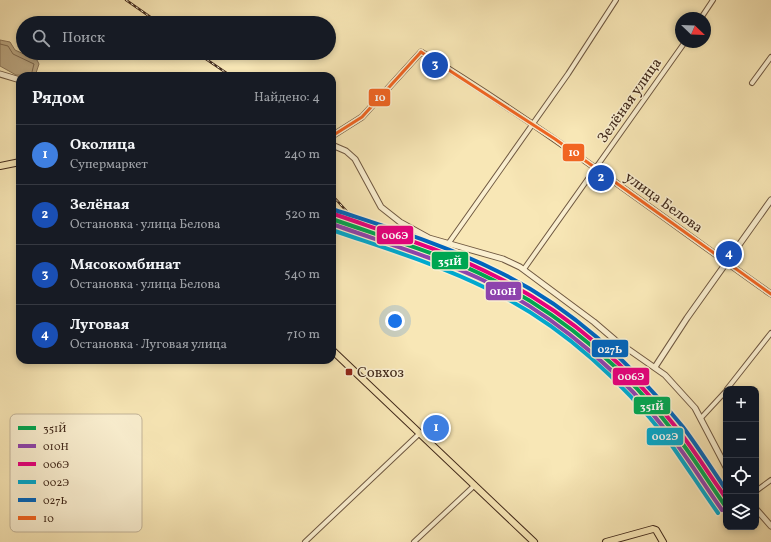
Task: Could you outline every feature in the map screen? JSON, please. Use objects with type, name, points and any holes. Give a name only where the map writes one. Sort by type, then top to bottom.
[{"type":"main road","points":[[0,166],[16,163]]},
{"type":"main road","points":[[336,354],[476,485],[534,542]]},
{"type":"main road","points":[[606,542],[642,531],[654,529],[663,542]]},
{"type":"street","points":[[448,244],[568,74],[616,0]]},
{"type":"street","points":[[705,12],[714,0]]},
{"type":"street","name":"Зелёная улица","points":[[524,269],[681,48]]},
{"type":"street","name":"улица Белова","points":[[336,133],[362,117],[422,52],[458,74],[596,168],[771,294]]},
{"type":"street","points":[[752,83],[771,57]]},
{"type":"street","points":[[0,74],[16,79]]},
{"type":"street","points":[[336,147],[346,151],[355,159],[385,211],[423,235],[448,244],[503,259],[524,269],[615,340],[656,367],[681,391],[701,418],[723,461]]},
{"type":"street","points":[[656,367],[726,262],[771,200]]},
{"type":"street","points":[[730,386],[771,333]]},
{"type":"street","points":[[701,418],[723,394]]},
{"type":"street","points":[[305,542],[421,433]]},
{"type":"street","points":[[759,489],[771,480]]},
{"type":"street","points":[[414,542],[476,485]]},
{"type":"street","points":[[759,512],[771,526]]},
{"type":"water","points":[[0,40],[10,42],[16,50],[16,60],[37,60],[39,64],[36,72],[16,72],[16,75],[0,66]]},
{"type":"railway","points":[[126,0],[149,16]]},
{"type":"railway","points":[[207,60],[225,72]]},
{"type":"railway","points":[[336,199],[350,215],[366,224],[481,269],[496,276],[526,296]]},
{"type":"railway","points":[[336,217],[360,226]]},
{"type":"transit line","name":"10","points":[[421,52],[555,139],[771,294]]},
{"type":"transit line","name":"10","points":[[336,133],[362,117],[421,52]]},
{"type":"transit line","name":"027Ь","points":[[336,210],[457,253],[497,271],[550,301],[598,338],[643,381],[683,427],[723,485]]},
{"type":"transit line","name":"006Э","points":[[336,215],[416,242],[476,267],[522,290],[572,324],[596,343],[640,385],[685,439],[723,494]]},
{"type":"transit line","name":"351Й","points":[[336,220],[454,262],[493,280],[545,310],[593,347],[616,367],[637,389],[676,435],[723,503]]},
{"type":"transit line","name":"010Н","points":[[336,225],[432,259],[472,275],[517,298],[542,314],[590,351],[633,392],[672,438],[722,510]]},
{"type":"transit line","name":"002Э","points":[[336,231],[411,257],[469,280],[514,303],[539,318],[587,354],[630,395],[668,440],[718,513]]},
{"type":"place","name":"Мясокомбинат","points":[[435,65]]},
{"type":"place","name":"Зелёная","points":[[601,178]]},
{"type":"place","name":"Луговая","points":[[729,254]]},
{"type":"place","name":"Совхоз","points":[[349,372]]},
{"type":"place","name":"Околица","points":[[436,428]]}]
